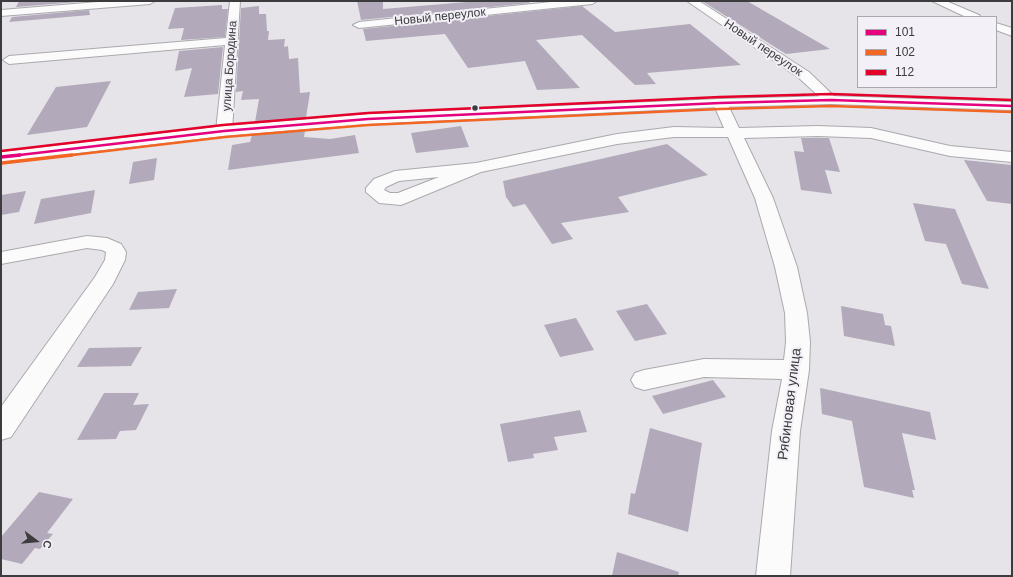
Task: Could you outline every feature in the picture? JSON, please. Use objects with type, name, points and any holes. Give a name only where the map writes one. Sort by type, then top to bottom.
[{"type":"street","points":[[1,14],[150,1]]},
{"type":"street","name":"улица Бородина","points":[[224,131],[229,87],[231,41],[235,1]]},
{"type":"street","name":"Новый переулок","points":[[360,25],[592,1]]},
{"type":"street","name":"Новый переулок","points":[[692,1],[804,75],[831,100]]},
{"type":"street","points":[[937,1],[973,16]]},
{"type":"street","points":[[997,26],[1012,32]]},
{"type":"street","points":[[9,60],[231,41]]},
{"type":"street","points":[[1,157],[224,131],[368,119],[720,103],[831,100],[1012,106]]},
{"type":"street","name":"Рябиновая улица","points":[[720,103],[764,198],[786,267],[796,313],[798,342],[796,370],[792,403],[786,431],[773,576]]},
{"type":"street","points":[[476,168],[617,139],[660,133],[818,131],[871,134],[946,150],[1012,157]]},
{"type":"street","points":[[1,258],[87,242],[107,244],[114,248],[116,252],[115,260],[105,278],[1,429]]},
{"type":"street","points":[[644,380],[704,368],[722,367],[796,370]]},
{"type":"building","points":[[19,1],[89,1],[16,7]]},
{"type":"building","points":[[357,1],[383,1],[383,9],[479,1],[528,1],[530,3],[361,20]]},
{"type":"building","points":[[702,1],[747,1],[830,49],[786,54]]},
{"type":"building","points":[[222,5],[222,9],[228,9],[225,37],[181,40],[184,28],[168,29],[175,8]]},
{"type":"building","points":[[259,6],[259,14],[266,14],[267,31],[269,31],[268,40],[285,39],[284,47],[288,46],[289,59],[298,58],[300,93],[310,92],[306,118],[255,122],[259,99],[241,100],[243,91],[236,92],[241,8]]},
{"type":"building","points":[[582,6],[615,32],[690,24],[741,65],[647,73],[656,84],[635,85],[582,35],[536,40],[580,88],[537,90],[525,61],[468,68],[445,34],[366,41],[363,29]]},
{"type":"building","points":[[89,10],[90,15],[9,22],[12,17]]},
{"type":"building","points":[[223,47],[218,94],[184,97],[192,68],[175,71],[179,51]]},
{"type":"building","points":[[111,81],[87,127],[27,135],[56,87]]},
{"type":"building","points":[[461,126],[469,147],[416,153],[411,133]]},
{"type":"building","points":[[305,131],[304,137],[330,139],[355,135],[359,153],[228,170],[232,145],[250,142],[252,135]]},
{"type":"building","points":[[801,138],[829,138],[840,172],[825,170],[832,194],[801,190],[794,151],[804,152]]},
{"type":"building","points":[[667,144],[708,175],[618,197],[629,212],[561,223],[573,239],[552,244],[525,204],[513,207],[506,197],[503,181]]},
{"type":"building","points":[[157,158],[154,180],[129,184],[133,162]]},
{"type":"building","points":[[964,160],[1012,165],[1012,204],[987,201]]},
{"type":"building","points":[[95,190],[91,213],[34,224],[41,199]]},
{"type":"building","points":[[26,191],[19,212],[1,215],[1,195]]},
{"type":"building","points":[[913,203],[955,209],[989,289],[962,284],[946,244],[925,241]]},
{"type":"building","points":[[177,289],[169,308],[129,310],[138,292]]},
{"type":"building","points":[[647,304],[667,334],[635,341],[616,311]]},
{"type":"building","points":[[841,306],[883,314],[885,325],[891,326],[895,346],[844,336]]},
{"type":"building","points":[[576,318],[594,350],[560,357],[544,325]]},
{"type":"building","points":[[142,347],[131,366],[77,367],[89,348]]},
{"type":"building","points":[[713,380],[726,397],[663,414],[652,396]]},
{"type":"building","points":[[820,388],[930,412],[936,440],[902,433],[915,490],[912,490],[914,498],[864,487],[852,421],[822,414]]},
{"type":"building","points":[[104,393],[139,393],[133,405],[149,404],[136,430],[120,431],[116,439],[77,440]]},
{"type":"building","points":[[580,410],[587,432],[554,437],[558,450],[533,454],[534,458],[508,462],[500,424]]},
{"type":"building","points":[[650,428],[702,443],[688,532],[628,514],[631,493],[635,494]]},
{"type":"building","points":[[39,492],[73,499],[47,533],[53,534],[40,549],[35,548],[22,564],[1,559],[1,537]]},
{"type":"building","points":[[617,552],[679,572],[678,576],[612,576]]},
{"type":"transit line","name":"112","points":[[1,151],[223,125],[368,113],[720,97],[831,94],[1012,100]]},
{"type":"transit line","name":"101","points":[[1,157],[224,131],[368,119],[720,103],[831,100],[1012,106]]},
{"type":"transit line","name":"102","points":[[2,163],[225,137],[368,125],[720,109],[831,106],[1012,112]]}]
